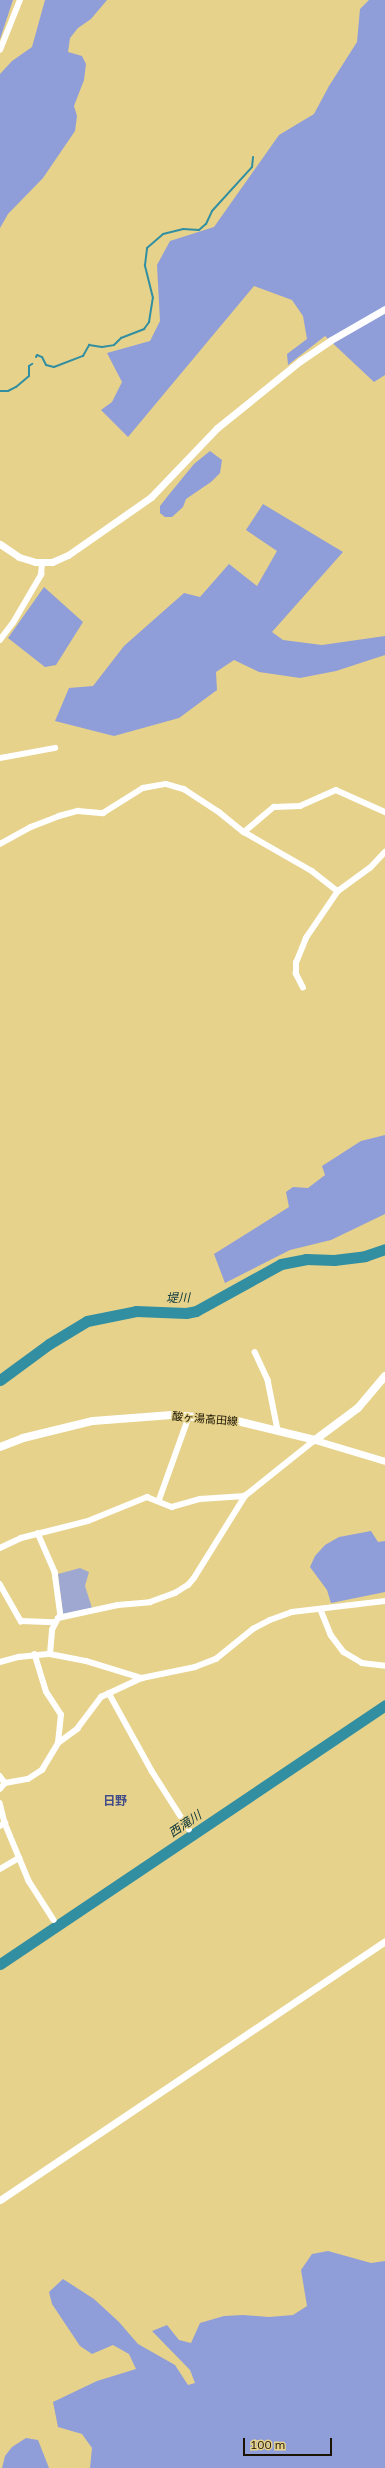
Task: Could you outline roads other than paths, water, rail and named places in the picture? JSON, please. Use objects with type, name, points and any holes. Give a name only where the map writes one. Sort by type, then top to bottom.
[{"type":"main road","points":[[315,1440],[358,1408],[385,1376]]},
{"type":"main road","name":"酸ヶ湯高田線","points":[[0,1447],[23,1438],[93,1421],[148,1416],[189,1416],[233,1420],[315,1440]]},
{"type":"street","points":[[0,50],[20,0]]},
{"type":"street","points":[[0,544],[20,557],[42,563],[52,562],[68,555],[138,507],[162,487],[217,428],[286,372],[317,349],[385,309]]},
{"type":"street","points":[[0,640],[13,623],[41,575],[42,563]]},
{"type":"street","points":[[0,758],[55,748]]},
{"type":"street","points":[[0,844],[25,830],[59,816],[78,811],[103,813],[143,788],[166,784],[184,789],[219,812],[244,832],[312,871],[338,891]]},
{"type":"street","points":[[244,832],[274,807],[300,806],[336,790],[385,812]]},
{"type":"street","points":[[303,988],[296,974],[298,956],[306,938],[338,891],[370,868],[385,852]]},
{"type":"street","points":[[255,1352],[268,1380],[278,1430]]},
{"type":"street","points":[[159,1500],[189,1416]]},
{"type":"street","points":[[0,1584],[22,1621],[54,1622],[61,1617],[118,1605],[150,1602],[176,1593],[194,1578],[245,1496],[315,1440],[385,1461]]},
{"type":"street","points":[[0,1548],[21,1538],[88,1521],[147,1497],[159,1500],[172,1507],[200,1499],[245,1496]]},
{"type":"street","points":[[38,1533],[55,1572],[61,1617]]},
{"type":"street","points":[[0,1789],[6,1784],[28,1779],[42,1770],[58,1743],[77,1729],[101,1697],[109,1693],[142,1678],[194,1667],[216,1659],[254,1629],[270,1620],[292,1612],[321,1610],[385,1601]]},
{"type":"street","points":[[321,1610],[331,1635],[344,1652],[362,1663],[385,1666]]},
{"type":"street","points":[[50,1654],[54,1622]]},
{"type":"street","points":[[0,1662],[35,1655],[50,1654],[86,1661],[142,1678]]},
{"type":"street","points":[[35,1655],[46,1692],[61,1715],[58,1743]]},
{"type":"street","points":[[109,1693],[152,1772],[189,1829]]},
{"type":"street","points":[[0,1776],[6,1784]]},
{"type":"street","points":[[0,1803],[2,1824],[29,1880],[54,1920]]},
{"type":"street","points":[[0,1869],[19,1858]]},
{"type":"street","points":[[0,2200],[385,1941]]},
{"type":"waterway","points":[[36,357],[37,355],[42,357],[46,365],[54,367],[83,356],[89,345],[102,347],[114,345],[121,338],[144,329],[149,322],[153,298],[145,265],[147,248],[163,234],[183,229],[199,230],[206,224],[212,211],[252,167],[253,157]]},
{"type":"waterway","points":[[0,391],[8,391],[16,387],[29,376],[29,366],[32,364]]},
{"type":"waterway","name":"堤川","points":[[0,1380],[49,1344],[87,1321],[136,1311],[186,1313],[196,1311],[281,1264],[306,1259],[334,1260],[365,1256],[385,1249]]},
{"type":"waterway","name":"西滝川","points":[[0,1964],[385,1705]]},
{"type":"district","name":"日野","points":[[115,1801]]}]
